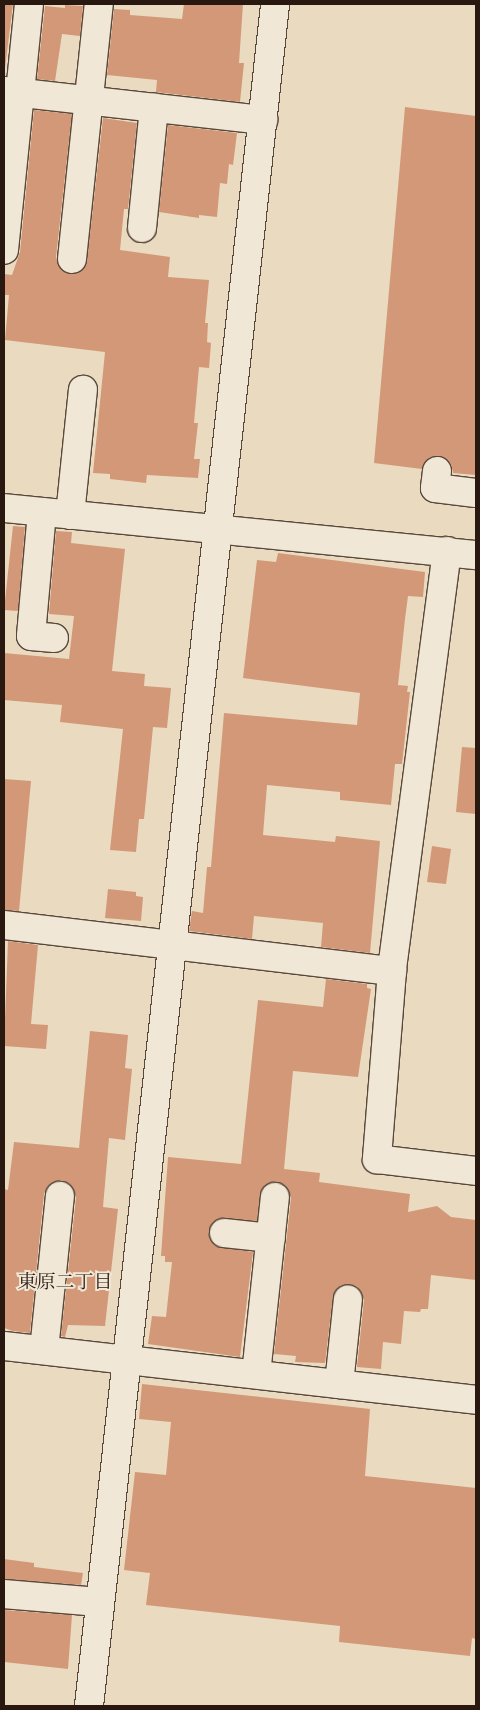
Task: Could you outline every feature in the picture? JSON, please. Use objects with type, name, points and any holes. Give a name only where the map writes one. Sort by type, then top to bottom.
[{"type":"street","points":[[4,250],[12,92],[29,4]]},
{"type":"street","points":[[72,259],[99,4]]},
{"type":"street","points":[[89,1706],[173,943],[215,530],[275,4]]},
{"type":"street","points":[[12,92],[263,120]]},
{"type":"street","points":[[142,228],[154,108]]},
{"type":"street","points":[[70,515],[82,390]]},
{"type":"street","points":[[476,484],[446,480],[442,471],[435,488],[476,493]]},
{"type":"street","points":[[4,508],[476,555]]},
{"type":"street","points":[[42,512],[31,636],[54,638]]},
{"type":"street","points":[[447,552],[392,971],[377,1159],[476,1171]]},
{"type":"street","points":[[4,925],[173,943],[392,971]]},
{"type":"street","points":[[44,1350],[60,1196]]},
{"type":"street","points":[[256,1374],[275,1197]]},
{"type":"street","points":[[224,1233],[271,1238]]},
{"type":"street","points":[[339,1384],[348,1299]]},
{"type":"street","points":[[4,1346],[476,1400]]},
{"type":"street","points":[[4,1594],[100,1602]]},
{"type":"building","points":[[4,4],[13,4],[4,76]]},
{"type":"building","points":[[184,4],[243,4],[239,63],[244,63],[240,102],[156,92],[157,80],[107,75],[114,9],[130,10],[130,15],[182,19]]},
{"type":"building","points":[[65,5],[83,6],[80,36],[62,34],[55,81],[37,79],[45,6],[65,8]]},
{"type":"building","points":[[405,107],[476,116],[476,475],[453,473],[451,464],[439,456],[430,457],[422,469],[374,463]]},
{"type":"building","points":[[34,110],[72,114],[56,257],[62,271],[78,273],[87,261],[103,118],[137,123],[128,209],[124,209],[120,250],[170,257],[168,277],[209,280],[205,323],[208,323],[207,342],[211,343],[209,368],[199,367],[194,423],[198,423],[194,459],[200,459],[198,478],[147,475],[146,483],[110,479],[110,474],[93,473],[105,352],[5,340],[9,295],[4,295],[4,274],[12,275],[20,252]]},
{"type":"building","points":[[168,125],[237,133],[233,165],[229,164],[227,184],[220,183],[217,217],[199,215],[199,218],[159,212]]},
{"type":"building","points":[[13,526],[25,527],[18,611],[4,610]]},
{"type":"building","points":[[56,531],[72,532],[71,543],[125,549],[112,671],[145,674],[144,686],[171,688],[167,728],[153,727],[144,819],[139,819],[136,852],[110,850],[123,729],[60,722],[62,705],[4,700],[4,653],[69,659],[74,616],[49,614]]},
{"type":"building","points":[[278,553],[425,572],[423,597],[408,596],[398,685],[408,686],[407,692],[410,692],[402,764],[395,764],[391,805],[340,800],[340,792],[267,785],[263,835],[335,842],[336,836],[380,841],[370,953],[321,947],[323,923],[254,916],[252,939],[189,931],[192,911],[203,913],[207,867],[211,867],[224,713],[357,725],[360,693],[243,678],[257,560],[276,562]]},
{"type":"building","points":[[462,747],[476,748],[476,814],[456,812]]},
{"type":"building","points":[[4,779],[31,781],[19,911],[4,910]]},
{"type":"building","points":[[432,846],[451,849],[446,884],[427,882]]},
{"type":"building","points":[[108,889],[136,892],[136,896],[143,897],[141,921],[105,918]]},
{"type":"building","points":[[8,941],[38,945],[31,1024],[48,1025],[46,1049],[4,1046]]},
{"type":"building","points":[[326,979],[367,984],[367,988],[371,989],[358,1077],[293,1071],[284,1169],[320,1173],[319,1182],[410,1194],[408,1212],[437,1206],[451,1217],[476,1220],[476,1280],[431,1275],[428,1309],[421,1309],[420,1312],[404,1311],[401,1344],[383,1342],[381,1369],[357,1367],[364,1300],[358,1287],[350,1284],[341,1285],[333,1297],[325,1363],[295,1362],[296,1356],[274,1354],[291,1198],[285,1185],[269,1183],[260,1195],[257,1221],[218,1219],[209,1231],[215,1246],[253,1252],[240,1357],[148,1344],[152,1316],[166,1317],[172,1262],[165,1262],[165,1256],[161,1256],[168,1157],[241,1164],[258,1000],[323,1007]]},
{"type":"building","points":[[90,1031],[128,1035],[125,1068],[132,1069],[125,1140],[109,1138],[103,1207],[118,1209],[105,1326],[68,1325],[65,1337],[61,1336],[76,1198],[70,1184],[61,1180],[48,1186],[44,1194],[30,1333],[13,1331],[4,1328],[4,1189],[8,1190],[14,1142],[79,1148]]},
{"type":"building","points":[[142,1384],[370,1409],[365,1476],[476,1488],[476,1639],[472,1638],[470,1656],[339,1642],[340,1626],[146,1605],[150,1573],[124,1570],[135,1472],[166,1475],[171,1422],[139,1419]]},
{"type":"building","points":[[4,1559],[34,1563],[34,1567],[83,1573],[81,1585],[4,1579]]},
{"type":"building","points":[[4,1610],[72,1615],[68,1669],[4,1662]]},
{"type":"district","name":"東原二丁目","points":[[65,1284]]}]
